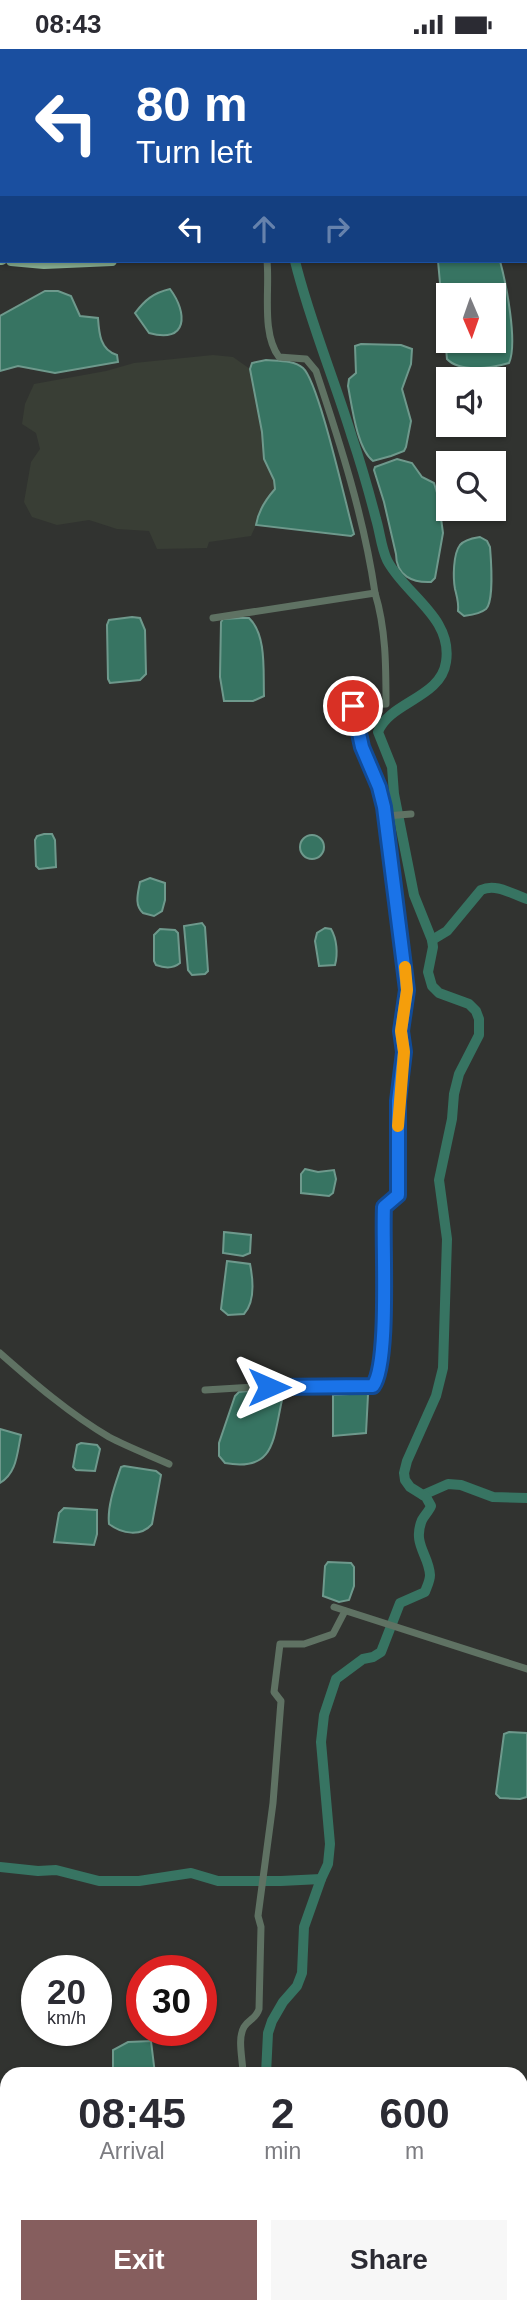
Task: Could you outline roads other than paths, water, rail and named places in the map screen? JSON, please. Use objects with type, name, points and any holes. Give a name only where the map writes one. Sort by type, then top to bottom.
[{"type":"main road","points":[[33,263],[67,263]]},
{"type":"street","points":[[205,1390],[373,1386],[376,1381],[384,1316],[384,1207],[398,1195],[398,1101],[404,1052],[401,1031],[407,990],[390,866],[390,836],[379,787],[362,747],[353,706],[386,704],[382,613],[375,593],[370,559],[355,499],[316,371],[306,359],[279,357],[272,348],[267,302],[267,263]]},
{"type":"street","points":[[213,618],[375,593]]},
{"type":"street","points":[[386,816],[411,814]]},
{"type":"street","points":[[0,1353],[38,1386],[95,1428],[169,1464]]},
{"type":"street","points":[[334,1607],[527,1669]]},
{"type":"street","points":[[243,2067],[241,2034],[247,2024],[256,2017],[258,2009],[261,1927],[258,1916],[273,1803],[281,1701],[274,1692],[280,1644],[304,1644],[333,1634],[345,1611]]},
{"type":"waterway","points":[[266,2067],[268,2033],[272,2021],[297,1986],[302,1973],[304,1927],[328,1864],[330,1844],[321,1742],[324,1715],[336,1679],[363,1659],[381,1652],[400,1603],[425,1592],[430,1579],[420,1543],[419,1528],[431,1506],[426,1497],[410,1487],[404,1473],[436,1396],[443,1368],[447,1239],[439,1180],[459,1074],[479,1035],[476,1011],[469,1004],[439,993],[432,986],[428,972],[432,940],[414,895],[394,794],[392,767],[378,732],[393,713],[435,684],[446,662],[446,646],[435,619],[395,573],[385,555],[359,457],[296,263]]},
{"type":"waterway","points":[[432,940],[447,931],[481,890],[498,888],[527,899]]},
{"type":"waterway","points":[[423,1495],[448,1484],[461,1485],[493,1497],[527,1498]]},
{"type":"waterway","points":[[0,1867],[56,1870],[99,1881],[139,1881],[191,1873],[218,1881],[321,1879]]}]
